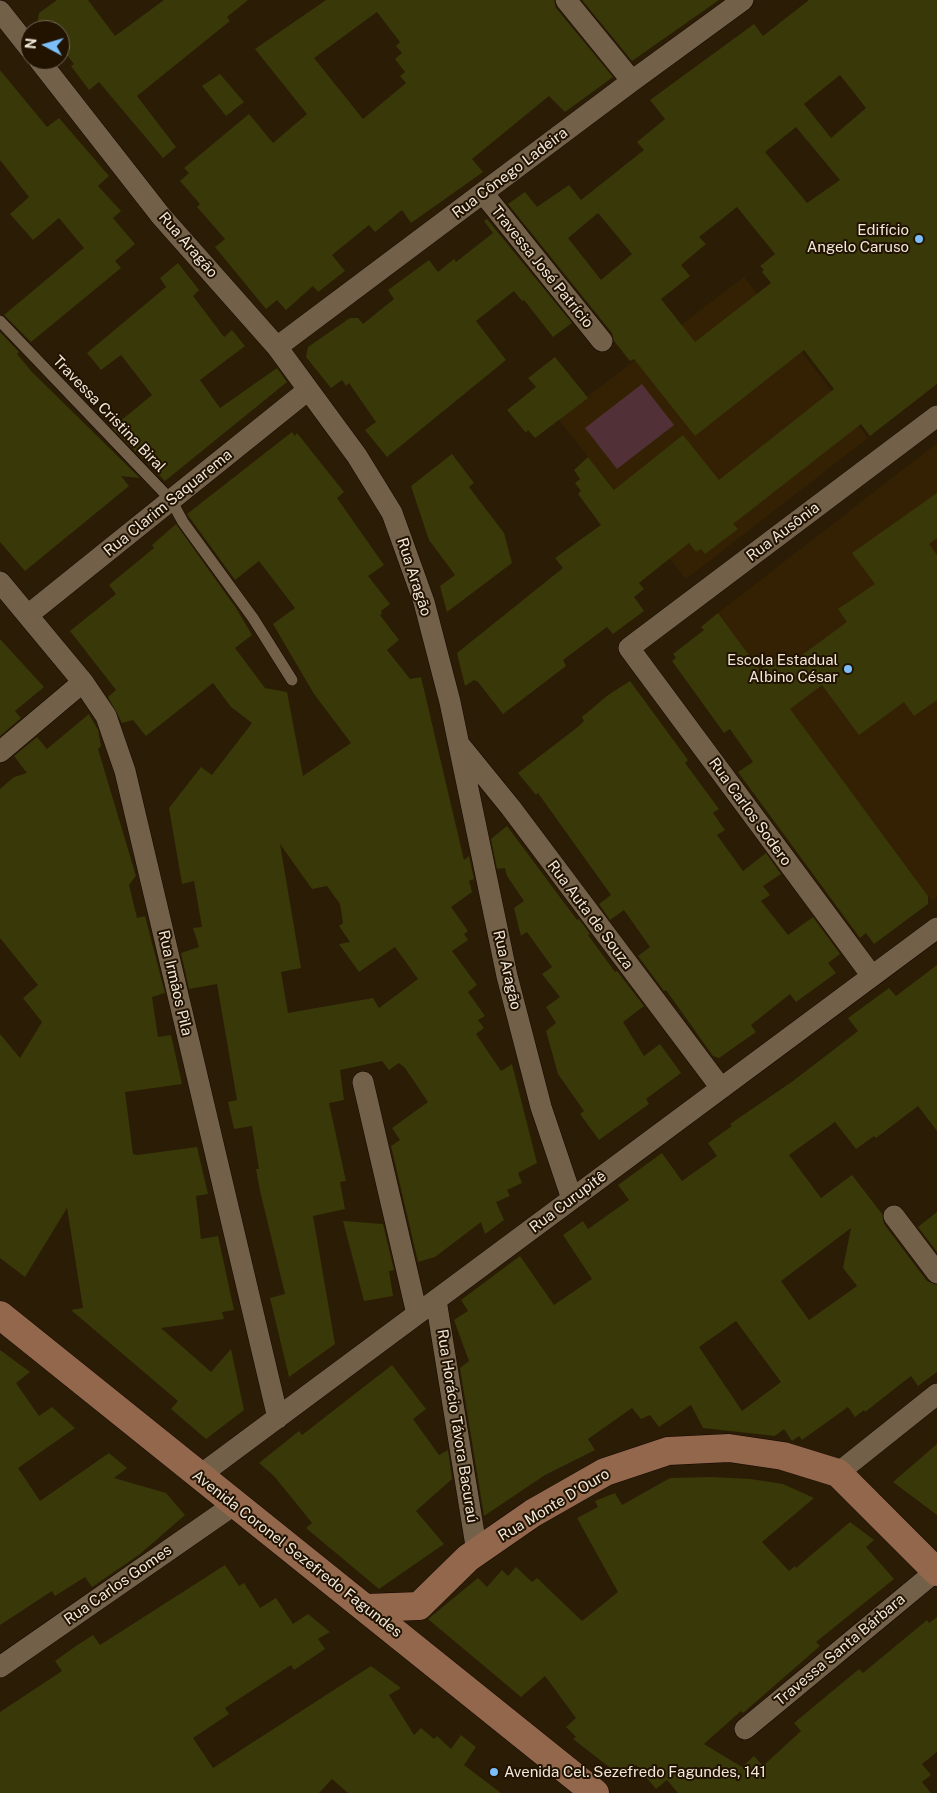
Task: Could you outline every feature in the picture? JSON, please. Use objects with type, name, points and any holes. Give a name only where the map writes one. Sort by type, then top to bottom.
[{"type":"main road","name":"Avenida Coronel Sezefredo Fagundes","points":[[0,1315],[595,1793]]},
{"type":"main road","name":"Rua Monte D'Ouro","points":[[419,1606],[477,1552],[533,1513],[605,1472],[668,1451],[729,1448],[783,1456],[838,1473],[936,1572]]},
{"type":"main road","points":[[366,1608],[419,1606],[418,1650]]},
{"type":"street","points":[[0,7],[10,0]]},
{"type":"street","points":[[566,0],[632,81]]},
{"type":"street","name":"Rua Cônego Ladeira","points":[[277,347],[743,0]]},
{"type":"street","points":[[0,11],[20,36]]},
{"type":"street","name":"Rua Aragão","points":[[47,70],[161,216],[277,347],[357,456],[392,513],[424,602],[450,702],[507,976],[541,1107],[572,1199]]},
{"type":"street","name":"Travessa José Patrício","points":[[484,193],[602,341]]},
{"type":"street","name":"Rua Clarim Saquarema","points":[[28,615],[308,390]]},
{"type":"street","name":"Rua Ausônia","points":[[629,648],[937,416]]},
{"type":"street","name":"Rua Irmãos Pìla","points":[[0,582],[83,682],[106,716],[125,771],[278,1418]]},
{"type":"street","name":"Rua Carlos Sodero","points":[[629,648],[872,976]]},
{"type":"street","points":[[0,752],[83,682]]},
{"type":"street","name":"Rua Auta de Souza","points":[[458,742],[511,808],[721,1088]]},
{"type":"street","name":"Rua Curupitê","points":[[199,1476],[937,928]]},
{"type":"street","points":[[363,1082],[417,1314]]},
{"type":"street","points":[[894,1216],[937,1273]]},
{"type":"street","name":"Rua Horácio Távora Bacuraú","points":[[436,1300],[477,1552]]},
{"type":"street","points":[[838,1473],[937,1394]]},
{"type":"street","name":"Rua Carlos Gomes","points":[[0,1666],[235,1504]]},
{"type":"street","name":"Travessa Santa Bárbara","points":[[745,1729],[936,1572]]},
{"type":"lane","name":"Travessa Cristina Biral","points":[[0,321],[171,500],[183,522],[253,618],[292,680]]},
{"type":"shaded area","points":[[744,277],[868,438],[686,579],[558,419]]},
{"type":"shaded area","points":[[642,384],[674,425],[617,469],[585,428]]},
{"type":"shaded area","name":"Escola Estadual Albino César","points":[[937,443],[937,898],[932,901],[718,613]]},
{"type":"building","points":[[57,0],[88,0],[115,36],[164,0],[248,0],[227,17],[230,21],[137,96],[176,147],[163,158],[99,82],[89,90],[71,66],[74,64],[70,59],[70,20],[38,20],[39,13]]},
{"type":"building","points":[[326,0],[554,0],[556,8],[613,77],[565,112],[549,96],[472,159],[483,172],[411,223],[402,210],[375,232],[369,225],[332,255],[345,271],[318,292],[313,286],[286,310],[277,300],[266,309],[215,247],[225,239],[197,207],[200,204],[180,181],[189,173],[184,168],[249,114],[273,143],[307,114],[255,49]],"holes":[[[377,12],[400,42],[396,46],[402,53],[395,59],[405,72],[400,76],[406,83],[363,119],[314,58]]]},
{"type":"building","points":[[582,0],[719,0],[632,61]]},
{"type":"building","points":[[809,0],[937,0],[937,384],[870,436],[861,424],[733,524],[738,529],[705,554],[701,549],[696,552],[689,543],[639,583],[644,589],[634,597],[644,611],[613,634],[607,627],[563,660],[566,666],[503,714],[478,682],[474,680],[465,686],[457,653],[563,568],[555,558],[601,525],[578,494],[581,491],[575,483],[580,479],[574,470],[588,457],[614,490],[683,435],[719,480],[834,389],[804,350],[695,436],[634,359],[630,361],[614,341],[612,333],[508,204],[525,192],[537,207],[569,185],[581,200],[644,150],[637,142],[665,119],[650,100],[754,24],[763,36]],"holes":[[[840,75],[866,108],[831,138],[804,104]],[[796,127],[840,180],[807,203],[765,152]],[[737,207],[775,254],[760,266],[764,270],[762,272],[771,283],[695,342],[661,299],[690,276],[681,265],[706,244],[699,237]],[[598,213],[632,254],[601,280],[568,238]]]},
{"type":"building","points":[[0,70],[47,127],[59,118],[109,176],[98,186],[121,211],[113,218],[135,244],[115,261],[121,268],[31,342],[4,315],[84,248],[59,218],[33,240],[10,214],[29,197],[0,160]]},
{"type":"building","points":[[220,74],[244,102],[226,116],[202,86]]},
{"type":"building","points":[[487,219],[572,323],[553,337],[524,300],[522,301],[514,291],[476,321],[506,360],[387,457],[365,430],[376,422],[349,383],[346,386],[342,380],[331,388],[306,357],[308,347],[350,318],[358,318],[363,324],[394,299],[388,290],[429,260],[438,272],[454,259],[456,262],[493,233],[484,221]]},
{"type":"building","points":[[178,263],[199,290],[193,296],[224,337],[232,330],[245,346],[200,380],[220,408],[277,368],[287,382],[165,481],[112,428],[152,395],[121,355],[101,370],[87,353],[166,287],[160,278]]},
{"type":"building","points":[[0,332],[19,352],[17,354],[32,372],[140,478],[121,476],[129,486],[25,571],[0,542]]},
{"type":"building","points":[[555,357],[588,398],[535,438],[528,430],[526,433],[507,410],[536,387],[528,378]]},
{"type":"building","points":[[292,432],[295,436],[297,433],[344,492],[337,498],[384,565],[368,576],[390,604],[381,611],[382,614],[380,615],[399,640],[387,650],[410,679],[421,677],[464,860],[469,856],[474,879],[469,881],[472,892],[451,907],[468,931],[464,934],[468,940],[452,951],[477,985],[468,992],[485,1016],[478,1020],[484,1028],[476,1034],[501,1071],[512,1064],[537,1163],[518,1173],[522,1183],[507,1190],[510,1196],[496,1202],[504,1220],[485,1234],[481,1222],[435,1257],[418,1262],[391,1146],[400,1140],[392,1128],[428,1102],[405,1068],[399,1063],[389,1070],[382,1061],[340,1070],[344,1100],[329,1103],[346,1181],[340,1182],[345,1209],[313,1216],[335,1344],[289,1377],[270,1298],[285,1294],[260,1191],[256,1169],[259,1169],[252,1126],[234,1129],[228,1102],[237,1100],[217,984],[189,989],[181,953],[199,947],[193,928],[202,927],[194,881],[182,884],[169,808],[201,767],[212,775],[252,723],[231,707],[213,683],[146,736],[133,720],[122,723],[108,697],[116,690],[70,631],[116,594],[109,585],[154,548],[152,545],[176,524],[236,608],[252,635],[235,648],[265,688],[287,692],[303,776],[351,743],[314,694],[273,624],[295,608],[259,561],[235,580],[187,514]],"holes":[[[280,844],[312,889],[327,886],[340,904],[343,923],[339,926],[350,942],[339,944],[359,972],[395,947],[418,979],[379,1008],[373,998],[288,1013],[281,972],[301,968]]]},
{"type":"building","points":[[452,454],[474,483],[469,487],[504,533],[512,563],[447,612],[440,586],[455,575],[429,540],[411,486]]},
{"type":"building","points":[[937,493],[937,538],[929,544],[937,555],[937,700],[914,716],[904,702],[859,735],[822,685],[790,709],[928,896],[928,904],[874,944],[866,933],[860,938],[738,772],[753,762],[730,729],[724,733],[672,661],[676,658],[673,654],[704,630],[701,627],[718,613],[760,670],[779,656],[787,666],[847,622],[838,609],[875,584],[852,553]]},
{"type":"building","points":[[0,639],[44,687],[15,711],[21,718],[0,736]]},
{"type":"building","points":[[630,681],[688,760],[685,763],[719,809],[713,813],[725,830],[717,835],[743,871],[766,853],[781,874],[763,886],[770,895],[761,901],[788,935],[813,917],[840,954],[828,963],[836,973],[796,1002],[790,994],[751,1025],[756,1032],[719,1058],[713,1056],[666,990],[664,991],[638,956],[650,947],[624,910],[610,920],[599,904],[611,895],[538,793],[536,795],[518,773],[579,726],[584,721],[582,717],[608,695]]},
{"type":"building","points":[[89,714],[98,730],[101,746],[98,749],[136,876],[129,885],[137,918],[145,916],[165,993],[152,997],[158,1037],[171,1035],[182,1084],[125,1092],[133,1154],[197,1147],[208,1194],[196,1196],[201,1239],[218,1236],[234,1310],[222,1312],[224,1319],[161,1328],[211,1372],[231,1349],[244,1410],[206,1439],[171,1409],[178,1401],[71,1310],[83,1308],[67,1208],[25,1277],[0,1258],[0,1034],[20,1058],[42,1022],[23,998],[38,985],[0,938],[0,789],[14,777],[27,773],[14,756],[37,737],[47,749]]},
{"type":"building","points":[[507,826],[577,920],[579,919],[590,934],[588,935],[615,972],[617,971],[644,1006],[623,1022],[644,1056],[660,1044],[681,1073],[646,1099],[649,1104],[599,1140],[580,1114],[584,1111],[558,1074],[546,1031],[556,1023],[546,1007],[560,997],[542,974],[552,967],[527,932],[521,936],[514,908],[524,901],[507,876],[505,868],[497,869],[491,839]]},
{"type":"building","points":[[937,965],[937,1131],[918,1106],[876,1138],[874,1136],[856,1149],[835,1122],[789,1155],[821,1198],[852,1175],[882,1214],[884,1224],[927,1281],[937,1285],[937,1372],[918,1386],[911,1376],[865,1412],[864,1410],[855,1417],[848,1407],[802,1440],[799,1436],[792,1441],[784,1429],[775,1436],[703,1428],[691,1405],[659,1427],[650,1415],[641,1419],[632,1408],[588,1439],[595,1450],[545,1475],[484,1516],[460,1368],[469,1361],[454,1320],[468,1311],[461,1300],[520,1256],[554,1305],[592,1279],[563,1235],[583,1221],[588,1229],[629,1200],[618,1185],[662,1153],[682,1181],[717,1156],[708,1143],[732,1126],[730,1124],[793,1081],[858,1031],[848,1018],[889,988],[896,996]],"holes":[[[851,1228],[843,1268],[857,1286],[809,1320],[781,1281]],[[736,1321],[781,1382],[742,1411],[699,1347]]]},
{"type":"building","points":[[937,1212],[937,1252],[918,1227]]},
{"type":"building","points":[[343,1221],[383,1224],[394,1270],[389,1271],[393,1296],[364,1301]]},
{"type":"building","points":[[0,1350],[30,1372],[16,1383],[39,1416],[52,1407],[75,1428],[18,1468],[40,1501],[109,1453],[127,1468],[114,1478],[166,1493],[185,1515],[140,1554],[92,1587],[85,1577],[55,1596],[52,1591],[0,1625]]},
{"type":"building","points":[[392,1365],[426,1409],[413,1419],[439,1455],[448,1450],[452,1479],[416,1511],[444,1544],[379,1589],[306,1528],[312,1523],[274,1476],[259,1463],[299,1431],[302,1435]]},
{"type":"building","points":[[937,1444],[937,1515],[893,1482]]},
{"type":"building","points":[[711,1477],[751,1479],[783,1484],[814,1498],[762,1542],[789,1571],[795,1566],[796,1568],[850,1522],[874,1540],[866,1547],[894,1579],[816,1642],[820,1646],[704,1744],[742,1767],[754,1756],[763,1766],[801,1731],[794,1723],[859,1669],[863,1673],[927,1620],[929,1623],[937,1617],[937,1752],[922,1764],[931,1775],[922,1782],[931,1793],[678,1793],[667,1780],[656,1789],[636,1765],[622,1777],[573,1739],[576,1737],[566,1727],[576,1718],[545,1676],[521,1697],[428,1619],[478,1578],[487,1587],[502,1570],[508,1576],[516,1567],[532,1582],[537,1578],[582,1621],[618,1592],[577,1518],[598,1507],[595,1501],[615,1493],[622,1505],[670,1478]]},
{"type":"building","points":[[225,1565],[239,1586],[244,1583],[260,1608],[276,1598],[293,1624],[308,1614],[330,1632],[318,1639],[325,1649],[294,1670],[291,1665],[225,1708],[229,1714],[193,1738],[213,1768],[371,1666],[401,1688],[389,1695],[414,1735],[421,1728],[434,1739],[437,1736],[451,1749],[461,1735],[476,1747],[464,1765],[501,1793],[348,1793],[332,1779],[319,1793],[0,1793],[0,1712],[62,1671],[55,1661],[76,1646],[93,1635],[100,1645]]},
{"type":"place","name":"Edifício Angelo Caruso","points":[[919,239]]},
{"type":"place","name":"Escola Estadual Albino César","points":[[848,669]]},
{"type":"place","name":"Avenida Cel. Sezefredo Fagundes, 141","points":[[494,1772]]}]
